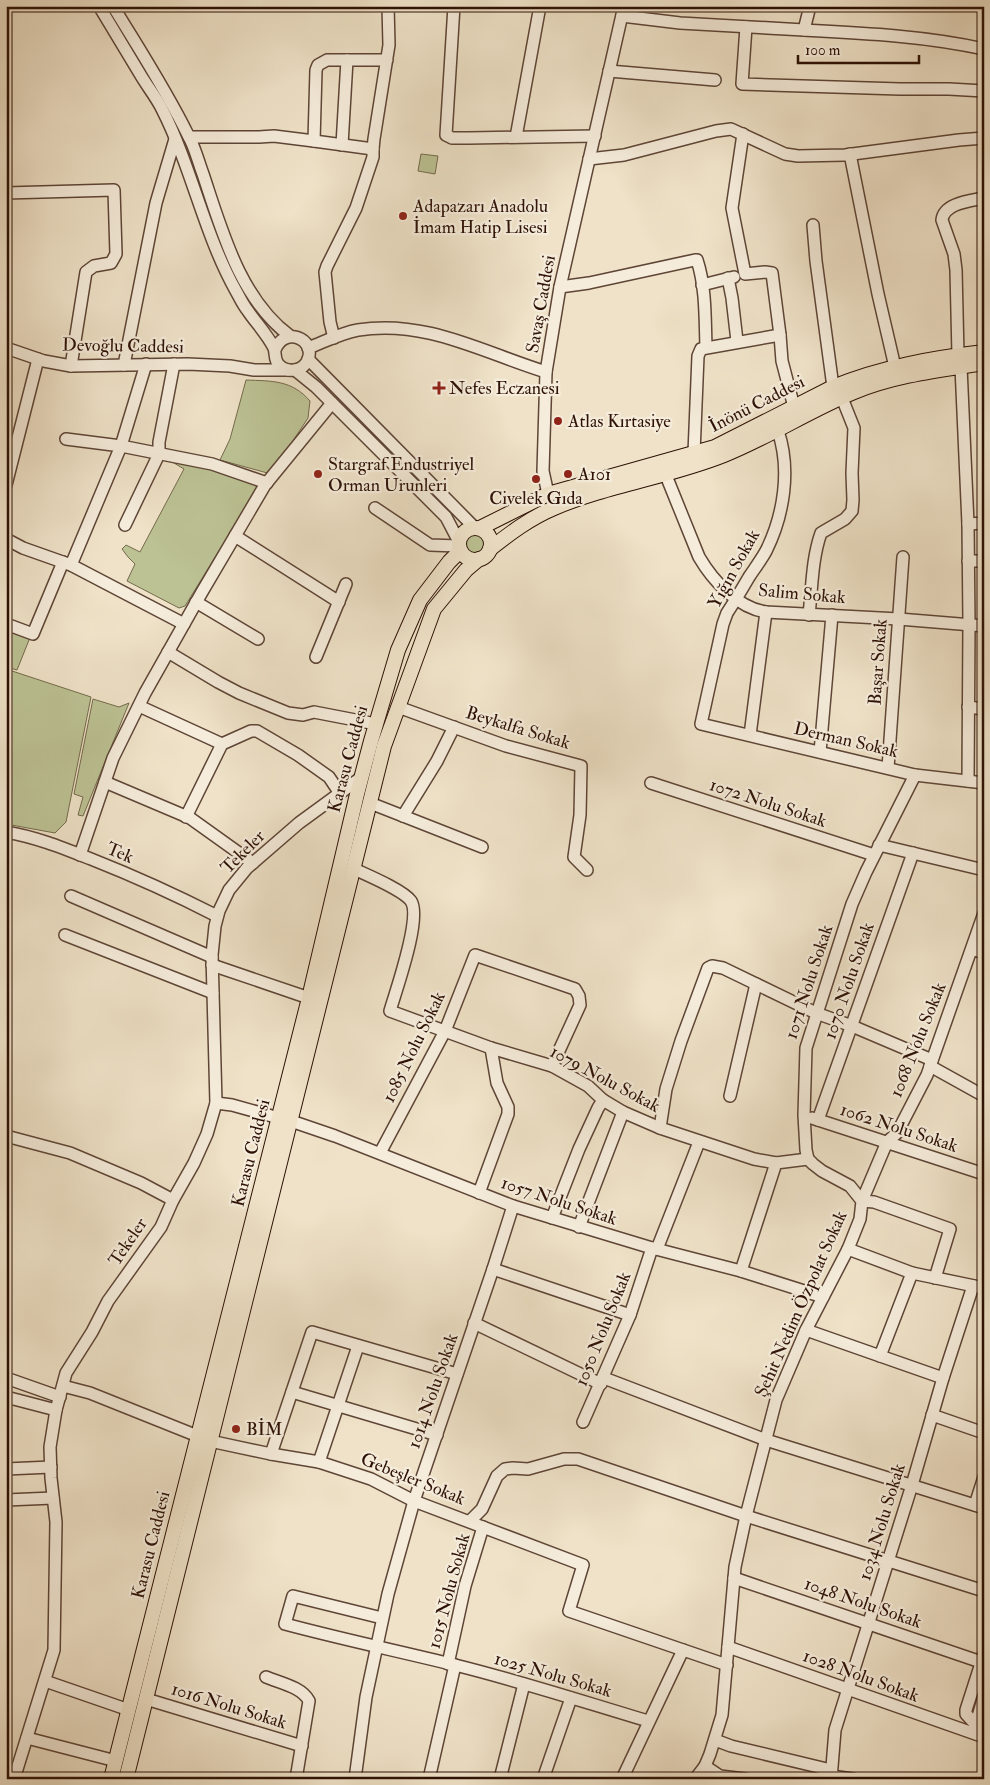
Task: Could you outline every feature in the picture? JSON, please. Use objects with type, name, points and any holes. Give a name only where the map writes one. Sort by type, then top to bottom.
[{"type":"main road","name":"İnönü Caddesi","points":[[490,549],[511,533],[552,509],[577,499],[724,455],[778,431],[842,398],[890,380],[984,352]]},
{"type":"main road","name":"İnönü Caddesi","points":[[548,494],[716,447],[833,386],[874,372],[896,367],[959,361],[984,363]]},
{"type":"main road","points":[[477,528],[488,534],[491,544],[490,549],[484,557],[468,559],[459,546],[464,531],[477,528],[548,494]]},
{"type":"main road","name":"Karasu Caddesi","points":[[285,1119],[309,998],[362,777],[398,650],[420,600],[459,546]]},
{"type":"main road","name":"Karasu Caddesi","points":[[111,1779],[204,1438],[285,1119],[354,869],[384,746],[434,609],[466,570],[479,559]]},
{"type":"main road","name":"Karasu Caddesi","points":[[126,1779],[146,1700],[204,1438]]},
{"type":"street","points":[[99,6],[162,109],[224,270],[246,309],[268,338],[280,366],[293,370],[332,403],[446,517],[459,546],[430,545],[376,508]]},
{"type":"street","points":[[113,6],[166,93],[189,137],[236,263],[251,293],[278,327],[290,336],[301,339],[308,354],[477,528]]},
{"type":"street","points":[[334,338],[330,322],[325,272],[356,208],[373,157],[389,45],[388,6]]},
{"type":"street","points":[[454,6],[446,135],[452,138],[595,136]]},
{"type":"street","points":[[516,137],[540,6]]},
{"type":"street","points":[[804,30],[810,6]]},
{"type":"street","points":[[623,11],[680,24],[886,36],[984,49]]},
{"type":"street","name":"Savaş Caddesi","points":[[548,494],[543,471],[546,372],[560,287],[623,11]]},
{"type":"street","points":[[746,27],[742,84],[984,91]]},
{"type":"street","points":[[314,141],[316,70],[318,65],[327,60],[387,60]]},
{"type":"street","points":[[342,145],[347,60]]},
{"type":"street","points":[[609,71],[715,80]]},
{"type":"street","points":[[589,159],[624,155],[716,131],[731,129],[785,154],[798,156],[850,154],[984,138]]},
{"type":"street","points":[[743,134],[732,208],[746,274]]},
{"type":"street","points":[[189,137],[274,136],[373,148]]},
{"type":"street","points":[[124,365],[156,203],[175,139]]},
{"type":"street","points":[[850,154],[878,294],[896,367]]},
{"type":"street","points":[[6,193],[114,190],[116,254],[111,263],[94,266],[86,272],[71,366]]},
{"type":"street","points":[[968,781],[968,524],[956,270],[954,254],[942,220],[947,210],[957,204],[984,198]]},
{"type":"street","points":[[813,225],[833,386]]},
{"type":"street","points":[[560,287],[697,260],[705,308],[706,347]]},
{"type":"street","points":[[702,285],[746,274],[772,273],[782,361],[794,407]]},
{"type":"street","points":[[728,278],[736,342]]},
{"type":"street","points":[[241,367],[254,370],[293,370],[305,364],[308,354],[334,338],[358,330],[387,328],[420,330],[458,340],[546,372]]},
{"type":"street","points":[[694,453],[698,356],[701,349],[780,335]]},
{"type":"street","points":[[241,367],[264,362],[275,353],[280,341],[290,336]]},
{"type":"street","name":"Devoğlu Caddesi","points":[[6,348],[38,359],[71,366],[174,364],[241,367]]},
{"type":"street","points":[[6,485],[38,359]]},
{"type":"street","points":[[6,624],[33,634],[121,446],[146,364]]},
{"type":"street","points":[[125,525],[159,454],[159,442],[174,364]]},
{"type":"street","points":[[809,615],[812,578],[821,533],[845,519],[852,511],[854,428],[842,398]]},
{"type":"street","points":[[80,855],[112,758],[168,652],[267,482],[332,403]]},
{"type":"street","name":"Yığın Sokak","points":[[701,724],[727,613],[765,552],[775,530],[783,493],[784,473],[784,454],[778,431]]},
{"type":"street","points":[[66,439],[121,446],[212,464],[267,482]]},
{"type":"street","name":"Salim Sokak","points":[[665,473],[706,570],[718,583],[749,608],[766,612],[899,619],[984,626]]},
{"type":"street","points":[[968,524],[984,523]]},
{"type":"street","points":[[235,536],[339,602]]},
{"type":"street","points":[[6,539],[23,548],[67,564],[184,624]]},
{"type":"street","name":"Başar Sokak","points":[[888,768],[903,557]]},
{"type":"street","points":[[968,561],[984,562]]},
{"type":"street","points":[[316,657],[346,584]]},
{"type":"street","points":[[196,602],[258,639]]},
{"type":"street","points":[[750,735],[766,612]]},
{"type":"street","points":[[820,752],[832,616]]},
{"type":"street","points":[[168,652],[239,693],[288,713],[302,715],[314,712],[376,724]]},
{"type":"street","points":[[139,706],[222,744]]},
{"type":"street","name":"Beykalfa Sokak","points":[[398,707],[506,746],[581,766],[580,815],[574,857],[587,870]]},
{"type":"street","points":[[968,707],[984,709]]},
{"type":"street","name":"Derman Sokak","points":[[701,724],[916,775],[984,783]]},
{"type":"street","points":[[403,816],[437,761],[454,727]]},
{"type":"street","points":[[186,817],[222,744],[250,731],[257,732],[298,754],[329,777],[339,792]]},
{"type":"street","name":"1071 Nolu Sokak","points":[[808,1159],[804,1115],[806,1048],[816,1012],[852,904],[876,850],[916,775]]},
{"type":"street","name":"Tekeler","points":[[14,1779],[54,1650],[56,1522],[50,1447],[56,1410],[66,1373],[92,1332],[108,1301],[161,1227],[207,1134],[216,1103],[212,961],[217,916],[229,890],[253,863],[339,792],[362,777]]},
{"type":"street","points":[[105,782],[186,817],[207,829],[253,863]]},
{"type":"street","name":"1072 Nolu Sokak","points":[[651,784],[876,850],[913,853],[984,870]]},
{"type":"street","points":[[370,803],[482,847]]},
{"type":"street","name":"Tek","points":[[6,832],[25,835],[80,855],[170,892],[217,916]]},
{"type":"street","name":"1070 Nolu Sokak","points":[[818,1120],[913,853]]},
{"type":"street","name":"1079 Nolu Sokak","points":[[354,869],[404,896],[410,900],[414,908],[412,930],[390,1011],[491,1048],[552,1066],[588,1086],[603,1100],[623,1112],[660,1128],[754,1159],[776,1163]]},
{"type":"street","points":[[71,896],[212,961],[309,998]]},
{"type":"street","name":"1068 Nolu Sokak","points":[[862,1202],[887,1142],[897,1132],[931,1063],[984,913]]},
{"type":"street","points":[[65,935],[213,993]]},
{"type":"street","points":[[972,950],[984,953]]},
{"type":"street","name":"1085 Nolu Sokak","points":[[380,1153],[445,1031],[474,955],[575,989],[579,996],[580,1005],[552,1066]]},
{"type":"street","points":[[660,1128],[669,1081],[681,1041],[708,968],[712,966],[723,968],[931,1063],[984,1096]]},
{"type":"street","points":[[730,1096],[756,984]]},
{"type":"street","points":[[479,1193],[508,1114],[508,1107],[497,1083],[491,1048]]},
{"type":"street","points":[[552,1218],[578,1150],[603,1100]]},
{"type":"street","name":"1057 Nolu Sokak","points":[[216,1103],[232,1105],[285,1119],[335,1136],[512,1206],[655,1249],[741,1271],[823,1297]]},
{"type":"street","points":[[579,1227],[623,1112]]},
{"type":"street","name":"1062 Nolu Sokak","points":[[804,1115],[984,1174]]},
{"type":"street","points":[[6,1136],[70,1153],[141,1183],[173,1200]]},
{"type":"street","name":"1050 Nolu Sokak","points":[[583,1422],[630,1315],[699,1142]]},
{"type":"street","points":[[741,1271],[776,1163],[808,1159]]},
{"type":"street","name":"Şehit Nedim Özpolat Sokak","points":[[695,1779],[705,1766],[722,1715],[734,1578],[746,1516],[776,1400],[806,1330],[848,1249],[860,1219],[862,1202],[850,1186],[822,1170],[808,1159]]},
{"type":"street","points":[[862,1202],[874,1202],[950,1229],[934,1278]]},
{"type":"street","name":"1014 Nolu Sokak","points":[[355,1779],[366,1697],[376,1646],[414,1501],[493,1269],[512,1206]]},
{"type":"street","points":[[848,1249],[912,1273],[978,1287]]},
{"type":"street","points":[[493,1269],[630,1315]]},
{"type":"street","points":[[880,1356],[912,1273]]},
{"type":"street","name":"1034 Nolu Sokak","points":[[831,1775],[835,1730],[847,1690],[912,1485],[943,1378],[978,1287]]},
{"type":"street","points":[[474,1324],[602,1381],[766,1440],[979,1506],[984,1477]]},
{"type":"street","points":[[806,1330],[943,1378]]},
{"type":"street","points":[[271,1454],[312,1332],[458,1374]]},
{"type":"street","points":[[319,1462],[358,1346]]},
{"type":"street","name":"Gebeşler Sokak","points":[[6,1378],[62,1392],[90,1394],[204,1438],[271,1454],[319,1462],[371,1479],[414,1501],[470,1521],[482,1509],[501,1471],[513,1468],[528,1469],[564,1459],[578,1459],[746,1516]]},
{"type":"street","points":[[292,1392],[436,1436]]},
{"type":"street","points":[[6,1397],[56,1410]]},
{"type":"street","points":[[932,1416],[984,1432]]},
{"type":"street","points":[[6,1469],[51,1467]]},
{"type":"street","points":[[6,1500],[53,1498]]},
{"type":"street","points":[[746,1516],[984,1590]]},
{"type":"street","points":[[470,1521],[583,1565],[569,1611],[727,1665]]},
{"type":"street","name":"1015 Nolu Sokak","points":[[429,1779],[465,1586],[484,1527]]},
{"type":"street","name":"1048 Nolu Sokak","points":[[734,1578],[869,1624],[983,1658]]},
{"type":"street","name":"1025 Nolu Sokak","points":[[382,1618],[293,1596],[285,1624],[451,1664],[648,1721]]},
{"type":"street","name":"1028 Nolu Sokak","points":[[728,1647],[847,1690],[977,1732]]},
{"type":"street","points":[[622,1779],[683,1650]]},
{"type":"street","points":[[977,1732],[966,1714],[966,1710],[983,1658]]},
{"type":"street","points":[[266,1677],[298,1690],[309,1700],[296,1779]]},
{"type":"street","points":[[45,1681],[129,1710]]},
{"type":"street","points":[[500,1779],[524,1684]]},
{"type":"street","points":[[977,1732],[984,1696]]},
{"type":"street","points":[[543,1779],[571,1698]]},
{"type":"street","name":"1016 Nolu Sokak","points":[[146,1700],[302,1746]]},
{"type":"street","points":[[27,1738],[116,1761]]},
{"type":"street","points":[[714,1740],[831,1775],[853,1779]]},
{"type":"street","points":[[705,1766],[720,1777],[744,1779]]},
{"type":"green space","points":[[421,154],[438,156],[435,174],[418,171]]},
{"type":"green space","points":[[246,380],[289,385],[310,401],[308,418],[271,474],[220,460],[230,439]]},
{"type":"green space","points":[[169,460],[257,480],[260,485],[185,606],[179,608],[127,581],[135,564],[122,549],[126,545],[140,552],[184,469]]},
{"type":"green space","points":[[474,533],[481,536],[484,543],[481,550],[474,553],[467,550],[464,543],[467,536]]},
{"type":"green space","points":[[6,624],[28,634],[29,640],[17,670],[6,667]]},
{"type":"green space","points":[[6,669],[91,697],[66,822],[55,833],[6,824]]},
{"type":"green space","points":[[93,699],[119,707],[129,703],[83,816],[78,815],[83,797],[74,794]]},
{"type":"place","name":"Adapazarı Anadolu İmam Hatip Lisesi","points":[[403,216]]},
{"type":"place","name":"Nefes Eczanesi","points":[[439,388]]},
{"type":"place","name":"Atlas Kırtasiye","points":[[558,421]]},
{"type":"place","name":"Stargraf Endustriyel Orman Urunleri","points":[[318,474]]},
{"type":"place","name":"A101","points":[[568,474]]},
{"type":"place","name":"Civelek Gıda","points":[[536,479]]},
{"type":"place","name":"BİM","points":[[236,1429]]}]
